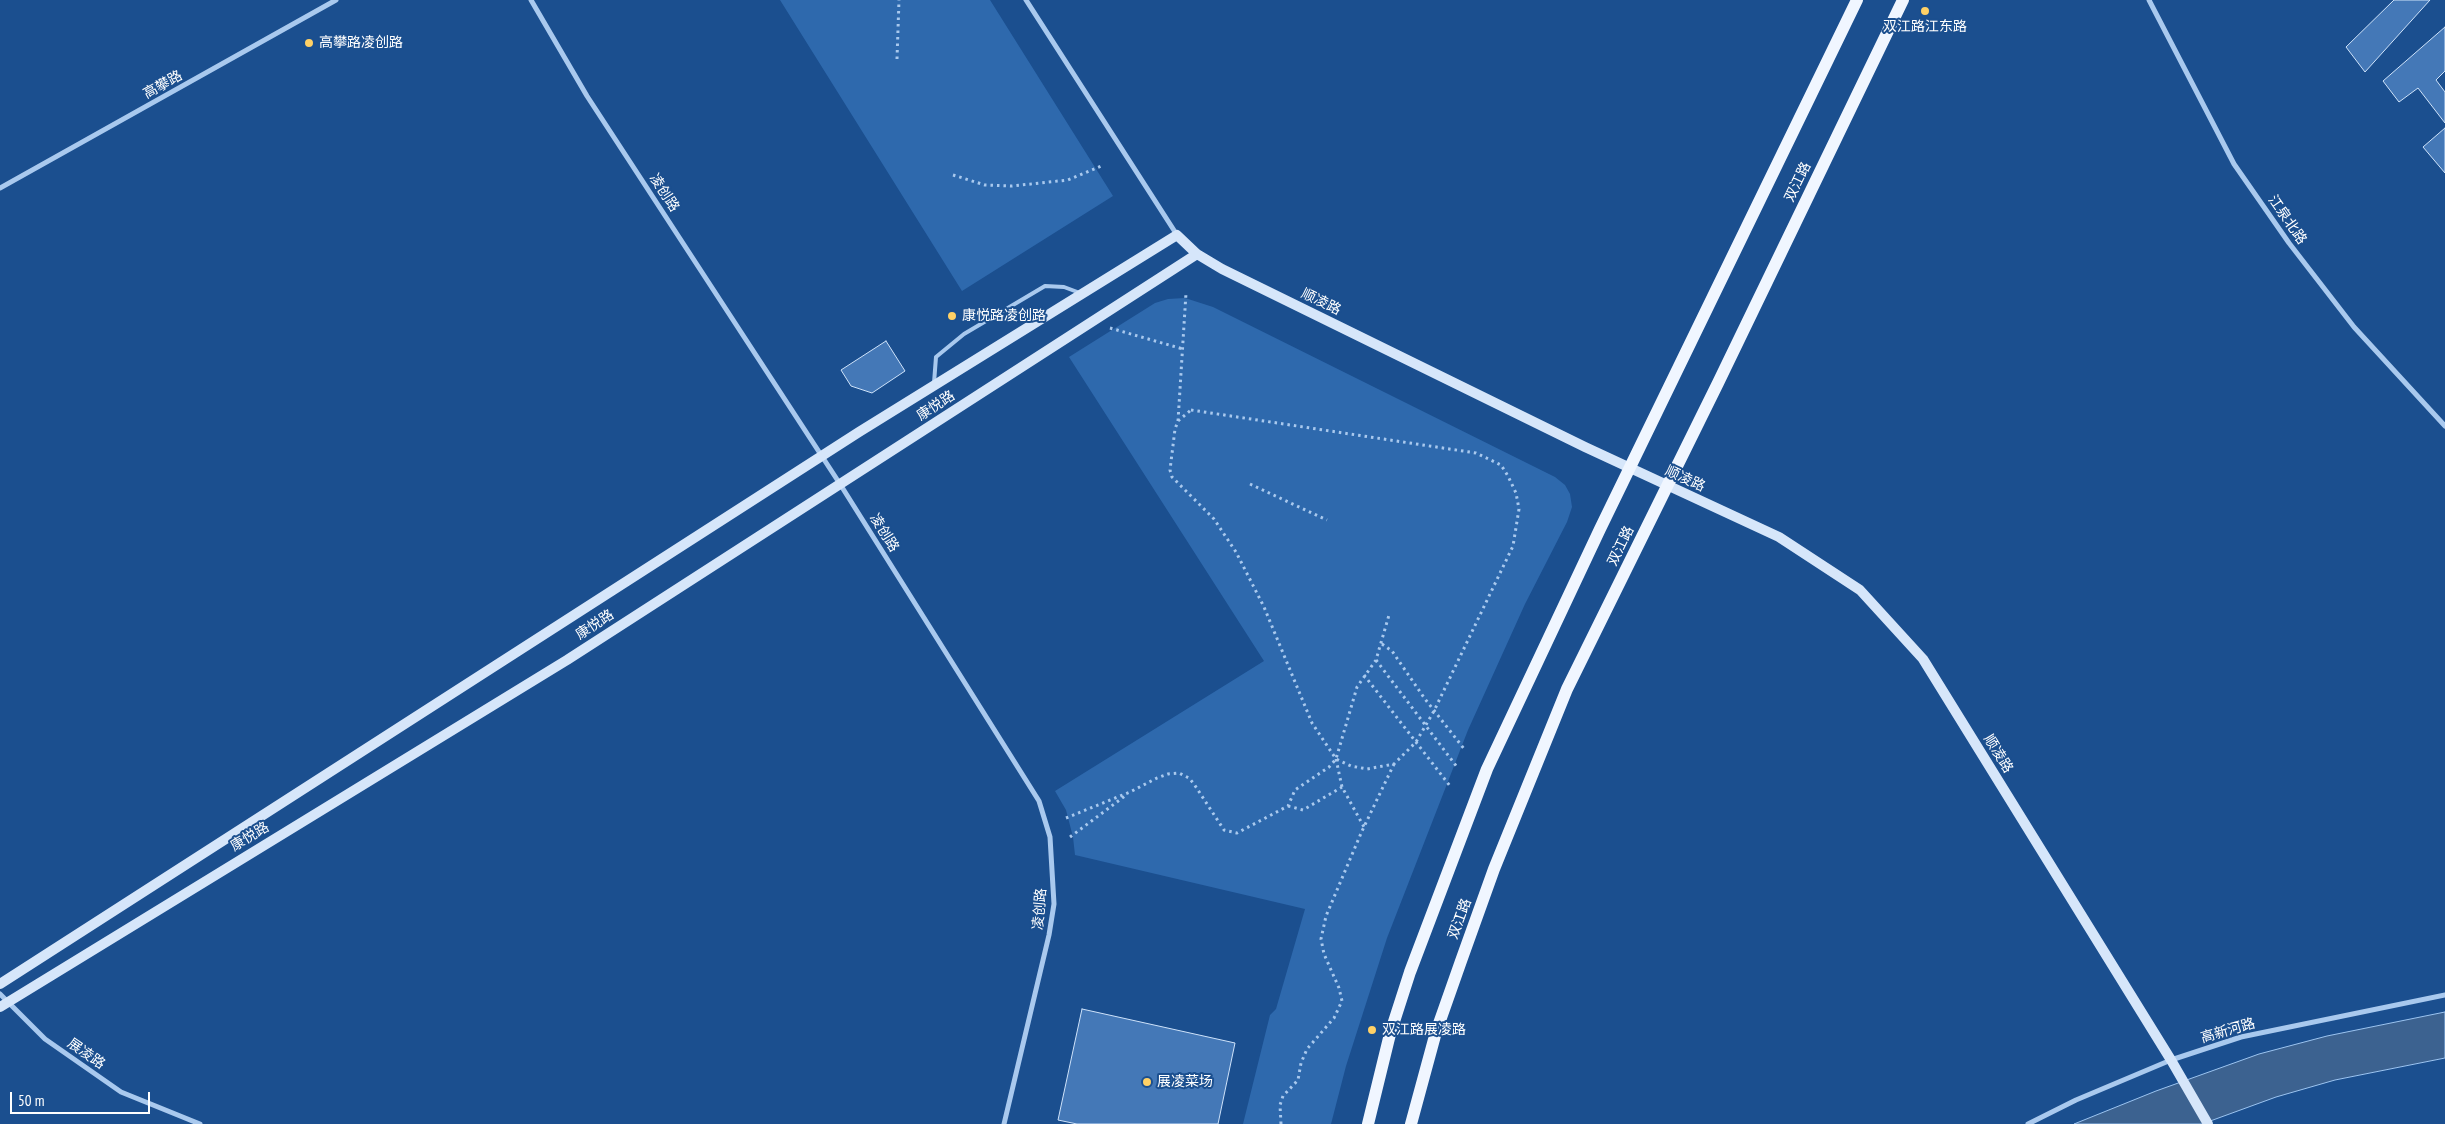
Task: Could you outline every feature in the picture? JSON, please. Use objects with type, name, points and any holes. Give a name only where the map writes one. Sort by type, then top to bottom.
[{"type":"main road","name":"双江路","points":[[1368,1124],[1390,1034],[1410,972],[1487,769],[1629,467],[1857,0]]},
{"type":"main road","name":"双江路","points":[[1411,1124],[1436,1032],[1461,961],[1494,870],[1563,698],[1668,486],[1903,0]]},
{"type":"street","name":"高攀路","points":[[0,188],[336,0]]},
{"type":"street","name":"凌创路","points":[[531,0],[587,96],[840,484],[1039,801],[1050,837],[1054,904],[1049,935],[1004,1124]]},
{"type":"street","name":"顺凌路","points":[[1026,0],[1178,234],[1197,254],[1240,277],[1668,486],[1778,537],[1860,590],[1923,659],[2171,1060],[2208,1124]]},
{"type":"street","name":"江泉北路","points":[[2149,0],[2239,172],[2289,243],[2354,327],[2445,426]]},
{"type":"street","name":"康悦路","points":[[0,984],[822,456],[1178,234]]},
{"type":"street","name":"康悦路","points":[[4,1004],[567,660],[1197,254]]},
{"type":"street","name":"展凌路","points":[[0,994],[4,1004],[45,1039],[121,1092],[200,1124]]},
{"type":"street","name":"高新河路","points":[[2028,1124],[2076,1100],[2171,1060],[2241,1037],[2445,995]]},
{"type":"lane","points":[[934,385],[936,357],[964,334],[1045,286],[1064,287],[1084,294]]},
{"type":"path","points":[[897,59],[898,0]]},
{"type":"path","points":[[953,175],[985,185],[1012,186],[1068,180],[1104,164]]},
{"type":"path","points":[[1186,293],[1178,421],[1175,429],[1171,459],[1172,477],[1214,520],[1236,552],[1264,607],[1312,723],[1336,759],[1342,787],[1364,828]]},
{"type":"path","points":[[1110,328],[1183,348]]},
{"type":"path","points":[[1178,421],[1185,413],[1191,410],[1476,453],[1501,466],[1516,493],[1518,501],[1518,526],[1512,546],[1434,711],[1416,742],[1394,764],[1326,916],[1322,939],[1324,954],[1340,988],[1342,1001],[1334,1018],[1307,1049],[1301,1063],[1298,1080],[1284,1096],[1280,1105],[1281,1124]]},
{"type":"path","points":[[1250,484],[1328,520]]},
{"type":"path","points":[[1066,818],[1130,792],[1157,778],[1179,773],[1189,778],[1224,830],[1237,833],[1288,806],[1295,790],[1329,767],[1336,759],[1357,687],[1376,660],[1390,615]]},
{"type":"path","points":[[1382,644],[1392,651],[1434,711],[1465,750]]},
{"type":"path","points":[[1376,660],[1458,768]]},
{"type":"path","points":[[1364,675],[1450,786]]},
{"type":"path","points":[[1336,759],[1350,766],[1367,769],[1394,764]]},
{"type":"path","points":[[1288,806],[1303,810],[1342,787]]},
{"type":"path","points":[[1070,837],[1130,792]]},
{"type":"shaded area","points":[[780,0],[990,0],[1113,196],[962,291]]},
{"type":"shaded area","points":[[1185,298],[1213,307],[1555,477],[1565,485],[1570,494],[1572,507],[1567,522],[1525,604],[1468,730],[1387,938],[1346,1066],[1331,1124],[1243,1124],[1270,1015],[1276,1009],[1305,909],[1075,855],[1073,837],[1066,810],[1055,791],[1264,661],[1069,357],[1155,303],[1168,299]]},
{"type":"shaded area","points":[[2445,1012],[2445,1058],[2335,1080],[2276,1097],[2202,1124],[2074,1124],[2156,1091],[2259,1054],[2327,1036]]},
{"type":"building","points":[[2394,0],[2430,0],[2365,72],[2346,47]]},
{"type":"building","points":[[2445,27],[2445,71],[2436,80],[2445,92],[2445,123],[2418,88],[2399,102],[2383,81]]},
{"type":"building","points":[[2445,128],[2445,173],[2423,147]]},
{"type":"building","points":[[886,341],[905,371],[872,393],[851,386],[841,370]]},
{"type":"building","name":"展凌菜场","points":[[1082,1009],[1235,1043],[1218,1124],[1077,1124],[1058,1120]]},
{"type":"place","name":"双江路江东路","points":[[1925,11]]},
{"type":"place","name":"高攀路凌创路","points":[[309,43]]},
{"type":"place","name":"康悦路凌创路","points":[[952,316]]},
{"type":"place","name":"双江路展凌路","points":[[1372,1030]]},
{"type":"place","name":"展凌菜场","points":[[1147,1082]]}]
